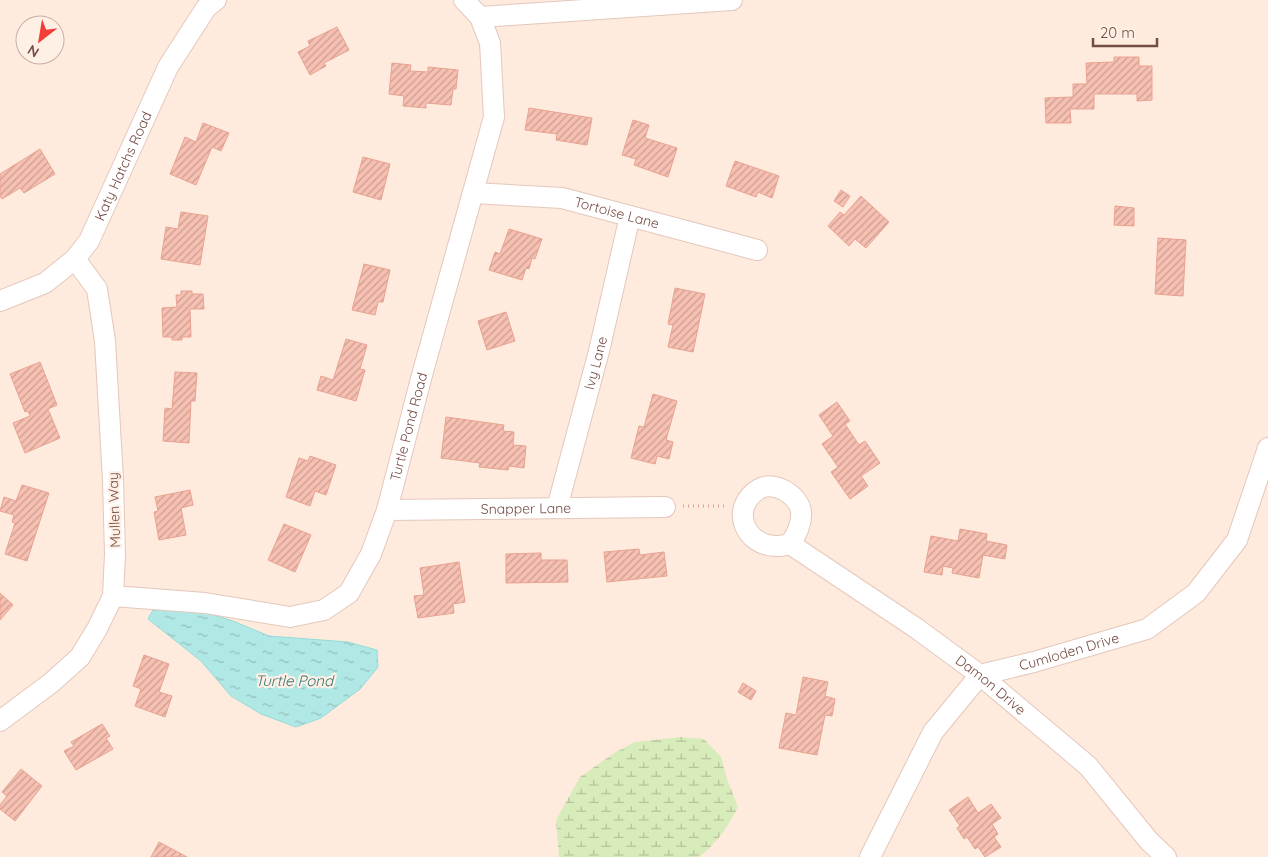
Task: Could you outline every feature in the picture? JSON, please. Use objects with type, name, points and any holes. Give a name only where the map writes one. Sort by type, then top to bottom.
[{"type":"street","name":"Katy Hatchs Road","points":[[0,301],[45,283],[75,259],[89,241],[168,68],[206,8],[216,0]]},
{"type":"street","points":[[464,0],[480,17],[732,0]]},
{"type":"street","name":"Turtle Pond Road","points":[[113,596],[205,603],[290,617],[324,610],[349,593],[371,554],[387,510],[422,375],[494,117],[490,43],[480,17]]},
{"type":"street","name":"Tortoise Lane","points":[[473,193],[562,198],[757,250]]},
{"type":"street","name":"Ivy Lane","points":[[557,508],[599,351],[630,216]]},
{"type":"street","name":"Mullen Way","points":[[0,721],[51,684],[80,657],[98,629],[113,596],[115,554],[113,480],[105,341],[97,289],[75,259]]},
{"type":"street","name":"Cumloden Drive","points":[[980,675],[1034,662],[1147,629],[1196,593],[1237,540],[1268,448]]},
{"type":"street","points":[[773,486],[784,490],[794,498],[801,510],[801,522],[797,534],[790,544],[778,546],[765,544],[753,538],[745,528],[742,516],[744,506],[750,496],[761,487],[773,486]]},
{"type":"street","name":"Snapper Lane","points":[[387,510],[665,507]]},
{"type":"street","name":"Damon Drive","points":[[790,544],[916,628],[980,675],[1088,766],[1148,841],[1166,857]]},
{"type":"street","points":[[870,857],[933,732],[980,675]]},
{"type":"path","points":[[665,507],[744,506]]},
{"type":"green space","points":[[681,737],[704,739],[721,757],[738,807],[726,828],[711,846],[699,857],[559,857],[556,820],[580,777],[614,753],[635,742]]},
{"type":"water","name":"Turtle Pond","points":[[178,604],[233,621],[269,636],[348,642],[377,650],[378,667],[360,689],[321,718],[296,727],[261,714],[231,696],[201,661],[148,619],[153,610]]},
{"type":"building","points":[[337,27],[349,50],[324,63],[326,66],[310,75],[298,52],[310,46],[308,41]]},
{"type":"building","points":[[1114,57],[1139,57],[1139,66],[1152,66],[1152,100],[1137,101],[1137,94],[1094,94],[1094,109],[1070,109],[1071,123],[1046,123],[1045,98],[1073,97],[1073,84],[1087,84],[1086,63],[1114,62]]},
{"type":"building","points":[[392,63],[411,65],[410,71],[428,72],[428,67],[458,70],[456,89],[453,89],[451,105],[426,103],[426,108],[403,106],[404,96],[389,94]]},
{"type":"building","points":[[529,108],[592,118],[587,145],[556,140],[557,134],[525,130]]},
{"type":"building","points":[[633,120],[649,125],[645,138],[677,148],[668,177],[634,165],[636,159],[622,155]]},
{"type":"building","points":[[203,123],[229,133],[221,151],[212,147],[196,185],[170,174],[185,137],[196,142]]},
{"type":"building","points":[[40,149],[55,174],[24,193],[20,188],[2,199],[0,196],[0,174]]},
{"type":"building","points":[[363,157],[390,164],[381,200],[353,192]]},
{"type":"building","points":[[735,161],[779,176],[772,198],[758,192],[756,197],[726,186]]},
{"type":"building","points":[[841,190],[850,196],[843,207],[834,201]]},
{"type":"building","points":[[861,196],[889,222],[866,248],[855,239],[849,246],[828,226],[840,212],[844,215]]},
{"type":"building","points":[[1115,206],[1134,208],[1134,226],[1114,225]]},
{"type":"building","points":[[181,212],[208,216],[200,265],[161,259],[166,227],[178,229]]},
{"type":"building","points":[[509,229],[542,239],[535,259],[532,258],[529,269],[526,268],[522,280],[489,270],[495,252],[500,254]]},
{"type":"building","points":[[1158,238],[1186,240],[1183,296],[1155,294]]},
{"type":"building","points":[[364,264],[390,270],[383,302],[378,302],[375,315],[352,310]]},
{"type":"building","points":[[675,288],[705,294],[693,352],[668,347],[673,325],[668,324]]},
{"type":"building","points":[[181,291],[203,294],[204,309],[190,309],[191,337],[182,337],[182,340],[172,340],[172,337],[163,337],[162,308],[177,307],[176,295],[181,295]]},
{"type":"building","points":[[506,312],[515,341],[487,350],[478,321]]},
{"type":"building","points":[[346,339],[367,345],[360,369],[365,370],[356,401],[317,390],[321,376],[333,380]]},
{"type":"building","points":[[40,362],[57,405],[48,409],[60,438],[25,453],[13,423],[30,416],[28,411],[25,412],[10,374]]},
{"type":"building","points":[[175,372],[197,373],[195,401],[191,401],[189,443],[163,441],[165,408],[172,409]]},
{"type":"building","points":[[653,394],[677,401],[666,440],[673,442],[669,459],[657,456],[655,464],[631,458],[639,426],[644,427]]},
{"type":"building","points":[[837,402],[850,421],[845,424],[859,445],[865,441],[880,463],[861,476],[868,486],[850,499],[831,472],[838,467],[822,444],[833,436],[819,415]]},
{"type":"building","points":[[446,417],[504,425],[503,431],[514,432],[513,445],[526,446],[524,468],[509,466],[508,470],[479,467],[480,463],[441,458]]},
{"type":"building","points":[[310,456],[336,465],[326,495],[315,491],[310,506],[286,497],[299,458],[308,461]]},
{"type":"building","points":[[22,485],[49,493],[27,561],[5,554],[15,523],[12,522],[14,515],[0,511],[4,497],[16,501]]},
{"type":"building","points":[[190,490],[193,505],[181,508],[186,535],[159,540],[154,512],[158,511],[155,497]]},
{"type":"building","points":[[284,524],[311,535],[295,572],[268,560]]},
{"type":"building","points":[[960,529],[987,534],[986,541],[1007,545],[1005,559],[983,555],[979,578],[952,573],[953,568],[943,566],[942,575],[924,572],[931,536],[958,541]]},
{"type":"building","points":[[639,549],[640,555],[664,552],[667,576],[607,582],[604,552]]},
{"type":"building","points":[[541,553],[541,560],[567,560],[568,582],[506,583],[506,554]]},
{"type":"building","points":[[459,562],[465,602],[453,604],[454,613],[418,618],[414,596],[424,595],[420,568]]},
{"type":"building","points":[[0,593],[13,605],[0,620]]},
{"type":"building","points":[[144,655],[169,664],[159,692],[172,696],[165,717],[135,706],[141,689],[133,686]]},
{"type":"building","points":[[803,677],[828,682],[825,696],[835,699],[832,716],[825,715],[817,755],[779,748],[786,713],[796,715]]},
{"type":"building","points":[[743,683],[756,691],[751,700],[738,692]]},
{"type":"building","points":[[102,724],[110,736],[106,738],[113,749],[76,770],[64,751],[74,746],[71,742]]},
{"type":"building","points":[[21,769],[42,786],[15,821],[0,809],[0,805],[7,796],[2,792]]},
{"type":"building","points":[[968,797],[978,813],[991,804],[1001,818],[992,824],[998,834],[994,837],[1001,847],[985,857],[978,847],[975,849],[967,837],[964,839],[957,828],[960,826],[949,810]]},
{"type":"building","points":[[159,842],[187,857],[151,857]]}]
